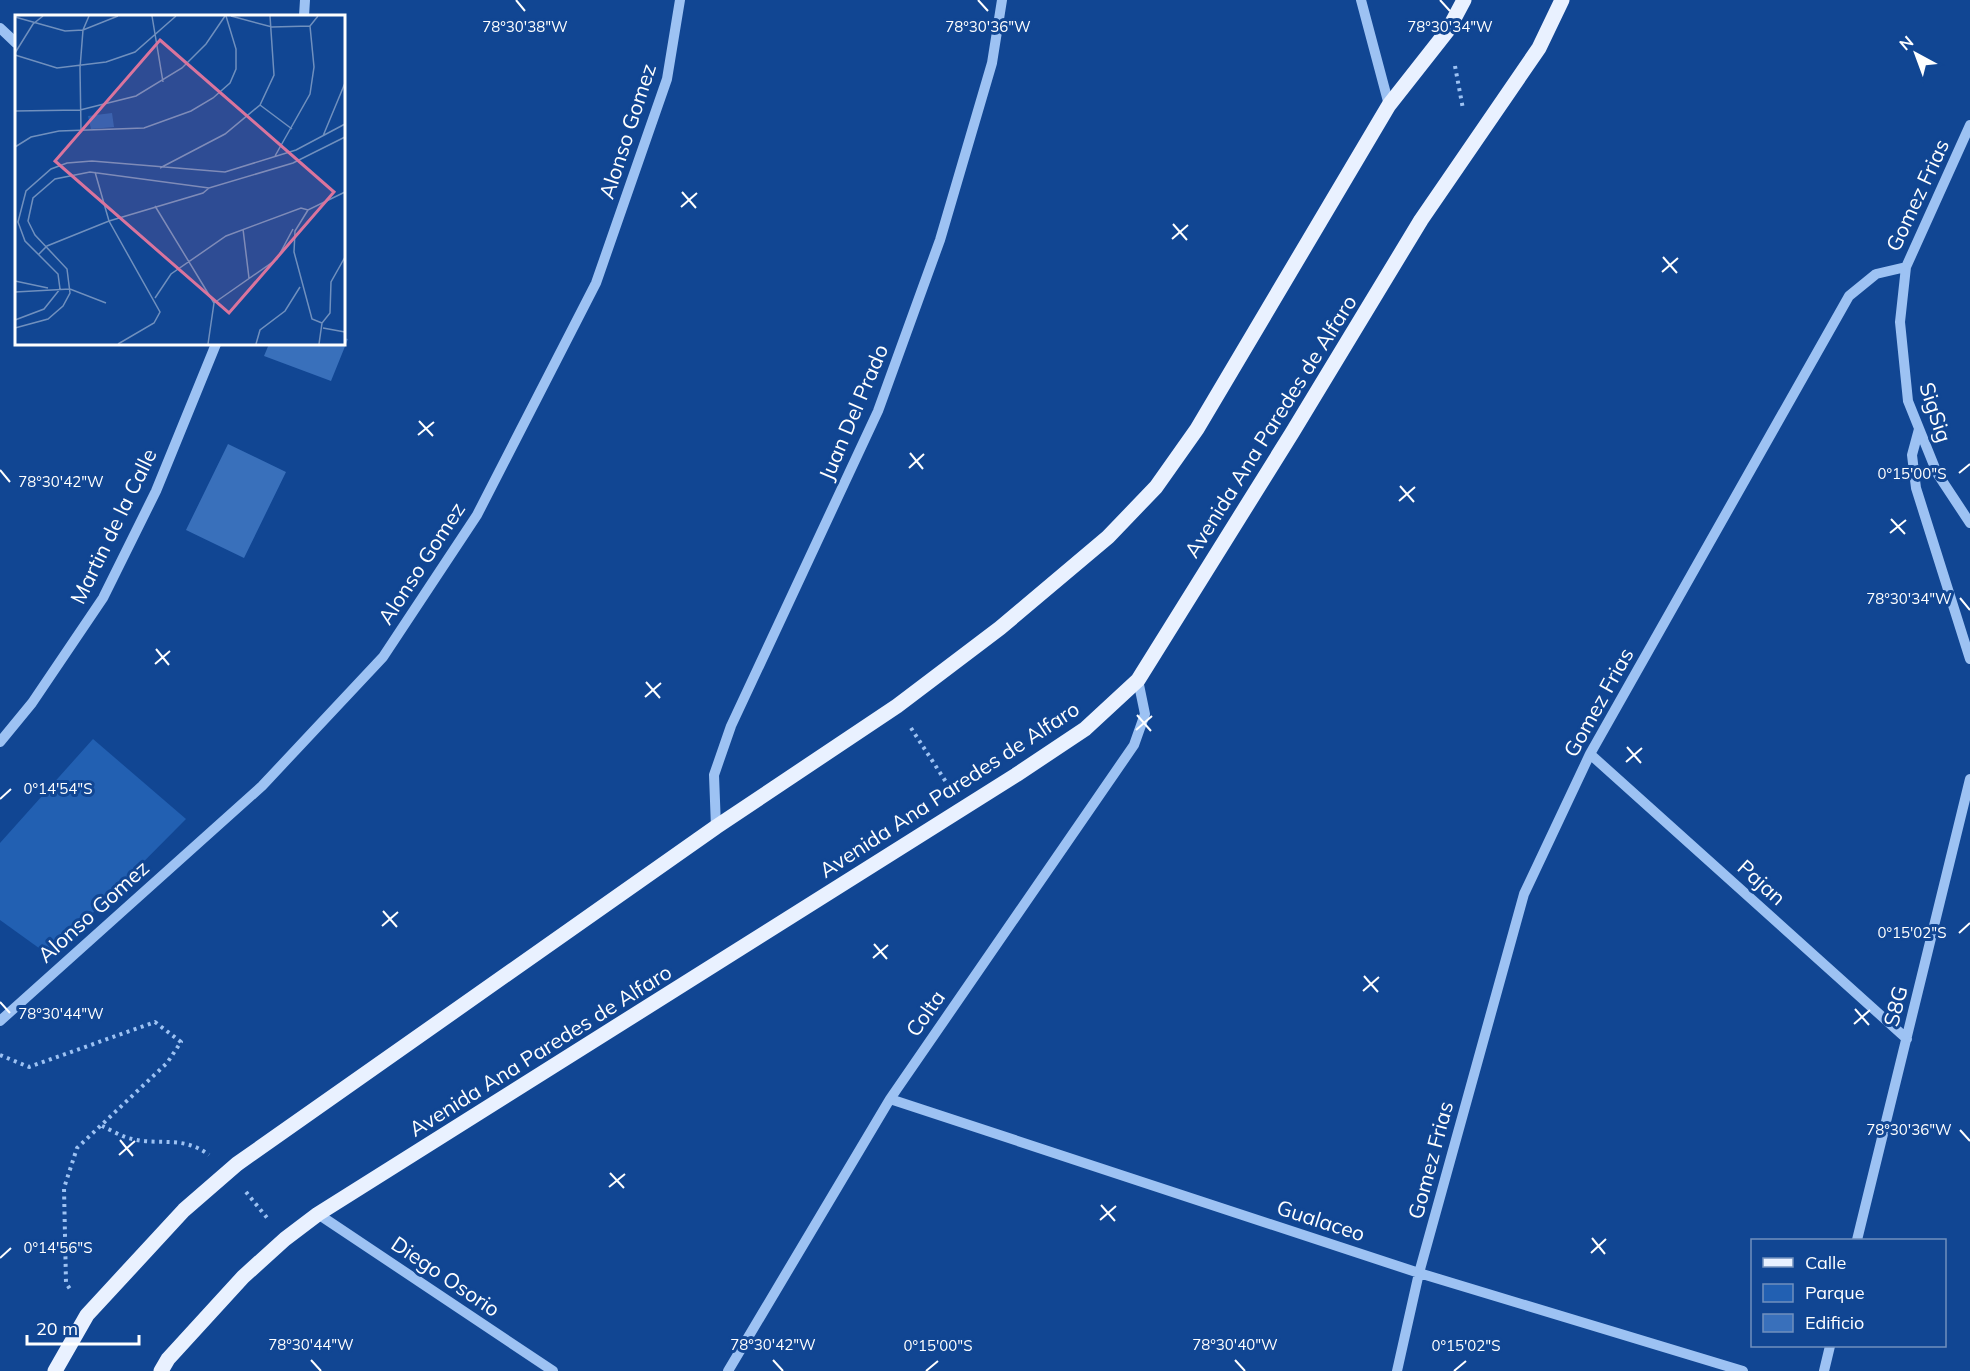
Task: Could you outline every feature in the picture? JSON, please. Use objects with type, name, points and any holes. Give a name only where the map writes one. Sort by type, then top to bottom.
[{"type":"main road","points":[[55,1371],[87,1315],[184,1210],[229,1171],[716,827],[897,706],[1027,605],[1108,537],[1156,487],[1197,429],[1389,105],[1448,30],[1464,0]]},
{"type":"main road","name":"Avenida Ana Paredes de Alfaro","points":[[161,1371],[168,1359],[243,1277],[285,1239],[318,1214],[964,808],[1085,729],[1138,680],[1421,220],[1539,48],[1562,0]]},
{"type":"street","points":[[304,15],[305,0]]},
{"type":"street","name":"Alonso Gomez","points":[[0,1021],[262,786],[389,648],[477,515],[596,283],[667,79],[680,0]]},
{"type":"street","name":"Juan Del Prado","points":[[716,827],[714,775],[731,726],[878,411],[940,240],[992,63],[1002,0]]},
{"type":"street","points":[[1361,0],[1389,105]]},
{"type":"street","points":[[0,28],[15,42]]},
{"type":"street","name":"Gomez Frias","points":[[1397,1371],[1419,1273],[1524,894],[1590,754],[1849,296],[1876,274],[1906,267],[1970,126]]},
{"type":"street","name":"SigSig","points":[[1906,267],[1900,322],[1908,401],[1937,474],[1970,523]]},
{"type":"street","name":"Martin de la Calle","points":[[0,742],[32,703],[103,598],[156,491],[216,345]]},
{"type":"street","points":[[1919,428],[1912,455],[1916,488],[1970,659]]},
{"type":"street","name":"Colta","points":[[728,1371],[890,1099],[1134,745],[1145,714],[1138,680]]},
{"type":"street","name":"Pajan","points":[[1590,754],[1907,1039]]},
{"type":"street","name":"S8G","points":[[1857,1239],[1970,779]]},
{"type":"street","name":"Gualaceo","points":[[890,1099],[1419,1273],[1743,1371]]},
{"type":"street","name":"Diego Osorio","points":[[318,1214],[553,1371]]},
{"type":"street","points":[[1824,1371],[1830,1347]]},
{"type":"path","points":[[1448,30],[1471,147]]},
{"type":"path","points":[[897,706],[964,808]]},
{"type":"path","points":[[0,1055],[29,1067],[155,1022],[181,1042],[167,1064],[77,1148],[64,1188],[66,1282],[87,1315]]},
{"type":"path","points":[[102,1126],[132,1139],[181,1142],[201,1149],[229,1171],[285,1239]]},
{"type":"green space","points":[[93,739],[186,819],[50,956],[0,920],[0,843]]},
{"type":"building","points":[[345,338],[348,339],[331,381],[264,356],[269,345],[345,345]]},
{"type":"building","points":[[228,444],[286,472],[244,558],[186,530]]}]
